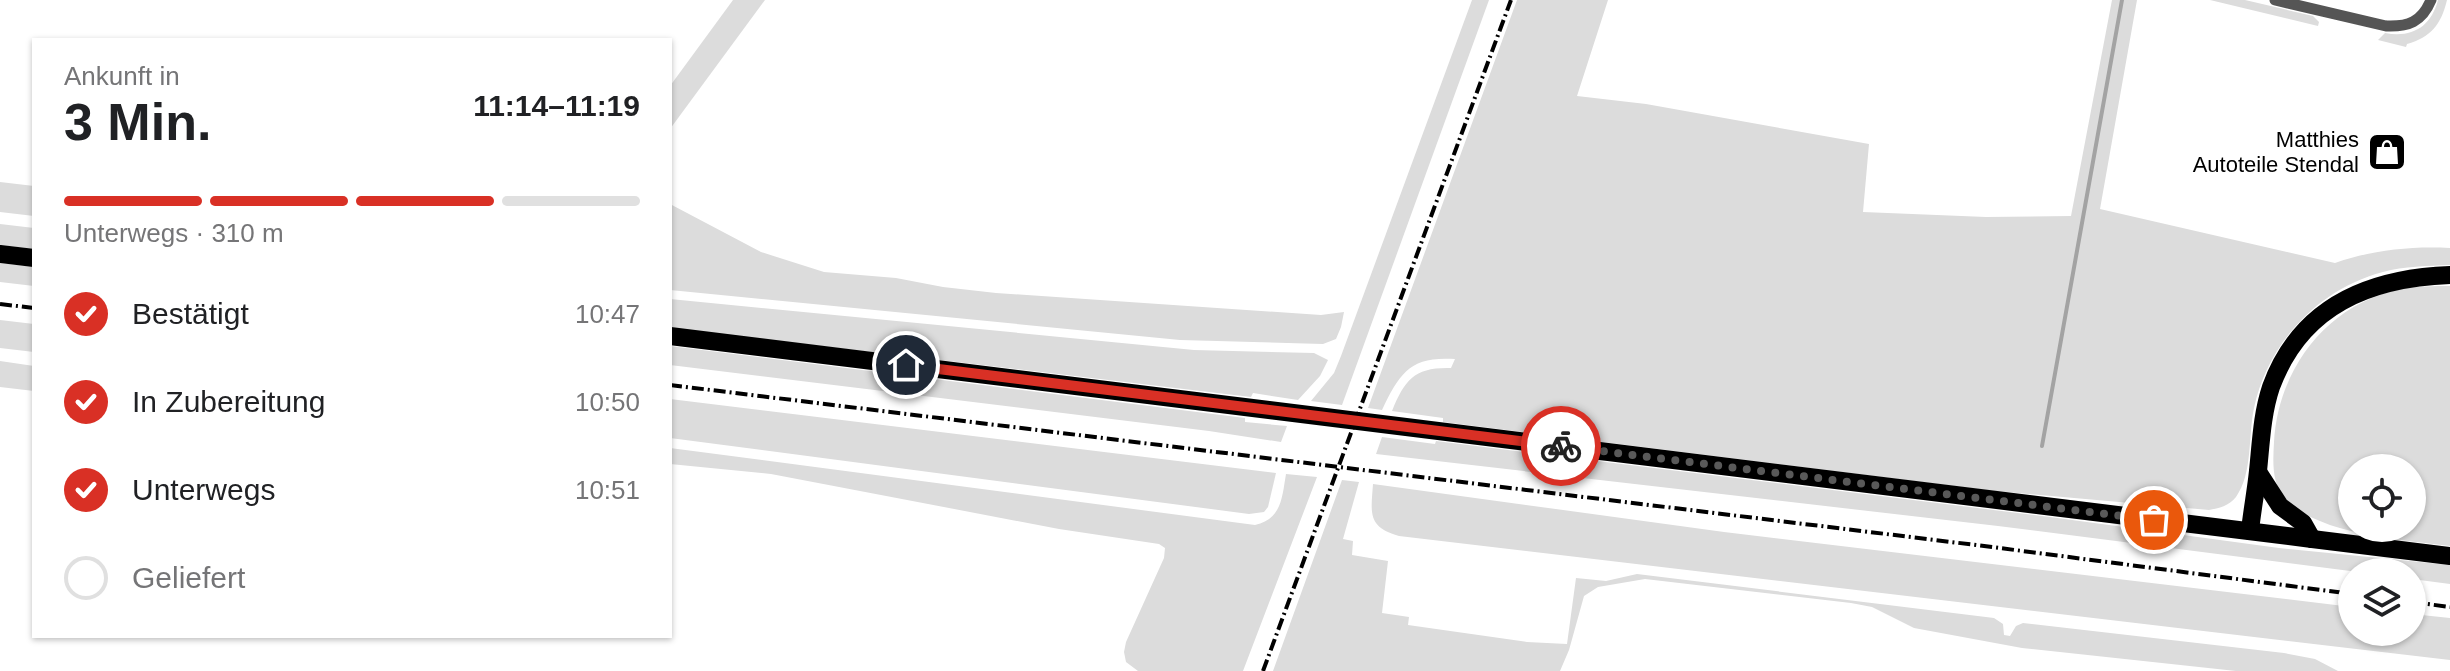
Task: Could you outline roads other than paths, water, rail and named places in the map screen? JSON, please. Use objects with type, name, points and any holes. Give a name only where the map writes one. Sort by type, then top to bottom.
[{"type":"main road","points":[[0,254],[32,258]]},
{"type":"main road","points":[[2250,531],[2263,418],[2271,386],[2290,350],[2306,329],[2333,306],[2375,285],[2412,277],[2450,275]]},
{"type":"main road","points":[[672,336],[2450,556]]},
{"type":"main road","points":[[2258,472],[2280,506],[2303,523],[2312,539]]},
{"type":"street","points":[[2275,0],[2386,26],[2405,26],[2421,18],[2431,0]]},
{"type":"waterway","points":[[2042,446],[2122,0]]},
{"type":"railway","points":[[1263,671],[1511,0]]},
{"type":"railway","points":[[0,304],[32,308]]},
{"type":"railway","points":[[672,385],[2338,592]]},
{"type":"railway","points":[[2426,604],[2450,607]]},
{"type":"place","name":"Matthies Autoteile Stendal","points":[[2387,152]]}]
